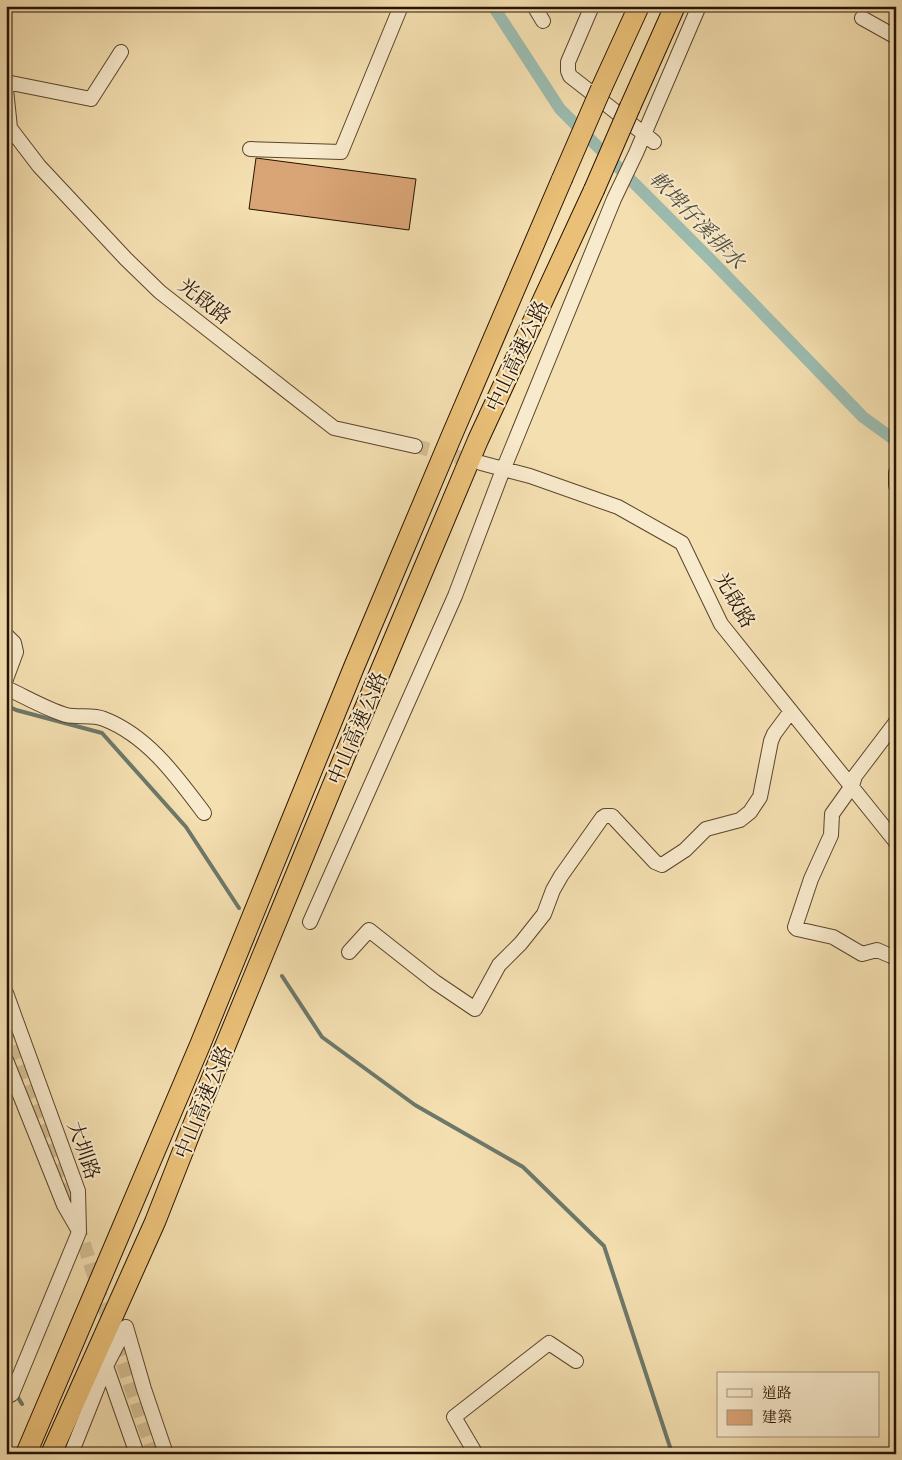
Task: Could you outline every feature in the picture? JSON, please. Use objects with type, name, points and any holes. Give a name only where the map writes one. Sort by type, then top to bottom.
[{"type":"highway","name":"中山高速公路","points":[[26,1454],[200,1045],[392,578],[601,89],[640,6]]},
{"type":"highway","name":"中山高速公路","points":[[51,1454],[155,1222],[205,1095],[346,753],[478,440],[594,190],[675,6]]},
{"type":"street","points":[[250,149],[341,152],[401,6]]},
{"type":"street","points":[[534,6],[543,21]]},
{"type":"street","points":[[592,6],[568,62],[569,74],[647,136]]},
{"type":"street","points":[[310,922],[455,596],[504,469],[614,199],[636,153],[699,6]]},
{"type":"street","points":[[862,18],[896,37]]},
{"type":"street","points":[[6,82],[91,99],[121,52]]},
{"type":"street","points":[[6,90],[8,134]]},
{"type":"street","name":"光啟路","points":[[8,134],[126,259],[168,298],[334,428],[415,446]]},
{"type":"street","name":"光啟路","points":[[481,463],[530,476],[618,508],[682,543],[721,624],[896,842]]},
{"type":"street","points":[[896,473],[896,485]]},
{"type":"street","points":[[6,635],[14,643],[16,652],[6,679]]},
{"type":"street","points":[[6,688],[65,715],[103,718],[127,732],[158,756],[204,813]]},
{"type":"street","points":[[350,952],[369,930],[435,982],[474,1009],[499,965],[521,943],[544,914],[553,890],[561,876],[602,818],[612,816],[655,862],[662,865],[685,850],[706,829],[740,820],[756,806],[760,797],[771,741],[791,711]]},
{"type":"street","points":[[896,722],[855,776],[852,786],[832,814],[831,835],[811,879],[795,927],[833,937],[862,954],[877,950],[896,958]]},
{"type":"street","name":"大圳路","points":[[6,993],[78,1191],[79,1232]]},
{"type":"street","name":"大圳路","points":[[6,1060],[64,1205],[79,1232]]},
{"type":"street","points":[[9,1396],[79,1232]]},
{"type":"street","points":[[71,1454],[106,1366],[126,1327],[166,1454]]},
{"type":"street","points":[[476,1454],[454,1417],[549,1343],[576,1361]]},
{"type":"street","points":[[106,1366],[137,1454]]},
{"type":"building","points":[[256,158],[416,179],[409,230],[249,209]]},
{"type":"waterway","name":"軟埤仔溪排水","points":[[493,6],[560,109],[711,260],[863,417],[896,441]]},
{"type":"waterway","points":[[6,705],[16,710],[102,733],[186,827],[239,908]]},
{"type":"waterway","points":[[282,976],[322,1037],[415,1105],[523,1167],[604,1246],[673,1454]]},
{"type":"waterway","points":[[6,1379],[12,1387]]},
{"type":"waterway","points":[[15,1393],[22,1404]]},
{"type":"tunnel","points":[[415,446],[477,462]]},
{"type":"tunnel","points":[[6,1026],[65,1185],[117,1347],[154,1454]]}]
